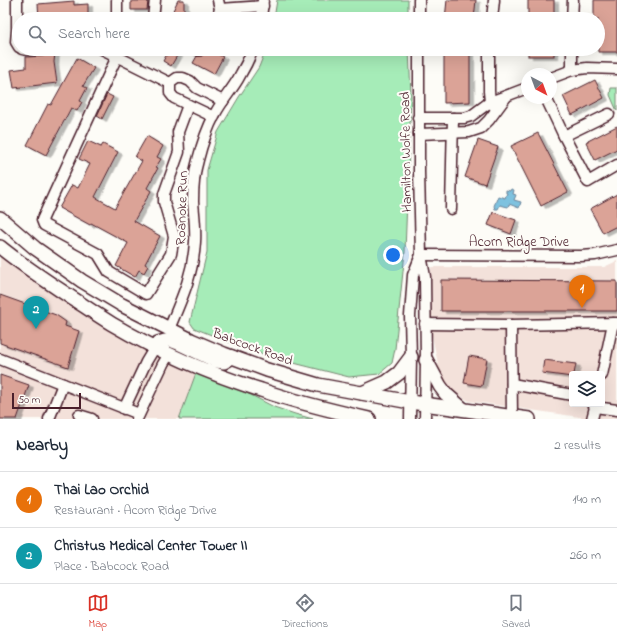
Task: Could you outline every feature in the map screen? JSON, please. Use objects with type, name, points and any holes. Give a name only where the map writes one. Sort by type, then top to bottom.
[{"type":"main road","name":"Babcock Road","points":[[0,218],[35,248],[82,281],[122,305],[191,340],[232,357],[267,370],[318,385],[410,402],[529,419]]},
{"type":"main road","points":[[0,247],[22,265],[112,324],[155,347],[216,374],[260,390],[317,407],[367,419]]},
{"type":"main road","points":[[155,347],[158,343],[170,340],[216,361],[224,362],[232,357]]},
{"type":"main road","points":[[362,393],[387,382],[399,373],[411,357]]},
{"type":"main road","points":[[426,360],[440,386],[446,394],[463,410]]},
{"type":"street","points":[[17,0],[17,12]]},
{"type":"street","points":[[117,0],[117,12]]},
{"type":"street","points":[[154,12],[155,0]]},
{"type":"street","points":[[419,0],[419,12]]},
{"type":"street","points":[[493,12],[494,0]]},
{"type":"street","points":[[572,12],[573,0]]},
{"type":"street","points":[[219,4],[263,3]]},
{"type":"street","points":[[116,56],[42,220],[44,225],[98,254],[109,272],[146,294],[171,254],[174,236],[164,202],[164,194],[179,152],[178,132],[188,105]]},
{"type":"street","points":[[122,56],[170,83]]},
{"type":"street","name":"Roanoke Run","points":[[169,329],[184,295],[194,259],[194,180],[201,145],[214,117],[238,80],[250,56]]},
{"type":"street","name":"Hamilton Wolfe Road","points":[[419,56],[419,172],[421,254],[425,278],[426,419]]},
{"type":"street","points":[[419,134],[469,132],[481,128],[489,120],[493,106],[489,91],[489,56]]},
{"type":"street","points":[[572,56],[572,70]]},
{"type":"street","points":[[557,76],[572,70],[587,68],[617,69]]},
{"type":"street","points":[[170,83],[177,78],[184,78],[190,81],[197,88],[223,102]]},
{"type":"street","points":[[170,83],[170,93],[174,98],[214,117]]},
{"type":"street","points":[[418,118],[464,118],[472,116],[493,106],[506,97],[521,91]]},
{"type":"street","points":[[549,104],[588,182],[617,165]]},
{"type":"street","points":[[564,136],[609,114]]},
{"type":"street","points":[[451,209],[453,118]]},
{"type":"street","name":"Acorn Ridge Drive","points":[[421,254],[581,256],[595,255],[617,250]]},
{"type":"street","name":"Hamilton Wolfe Road","points":[[410,419],[410,316],[413,275],[421,254]]},
{"type":"street","points":[[425,324],[511,325],[615,323],[603,371]]},
{"type":"street","points":[[511,325],[512,417]]},
{"type":"street","points":[[124,408],[146,362],[155,347]]},
{"type":"street","points":[[0,359],[124,408],[138,417],[163,364],[170,354]]},
{"type":"street","points":[[49,419],[63,384]]},
{"type":"street","points":[[512,384],[569,394]]},
{"type":"street","points":[[592,419],[595,407]]},
{"type":"street","points":[[604,407],[617,410]]},
{"type":"street","points":[[78,415],[92,419]]},
{"type":"shaded area","points":[[0,253],[34,281],[71,306],[125,338],[196,373],[179,419],[0,419]]},
{"type":"shaded area","points":[[617,261],[617,419],[593,419],[469,401],[454,392],[441,378],[431,331],[431,267],[604,267]]},
{"type":"green space","points":[[277,0],[408,0],[408,12],[275,12]]},
{"type":"green space","points":[[263,56],[409,56],[411,96],[405,252],[395,349],[392,363],[379,374],[349,377],[274,358],[194,328],[190,322],[207,252],[207,170],[218,132],[259,67]]},
{"type":"green space","points":[[611,88],[617,88],[617,111],[610,95]]},
{"type":"green space","points":[[196,373],[251,395],[274,407],[313,419],[179,419]]},
{"type":"water","points":[[511,189],[514,190],[513,194],[516,195],[514,200],[521,202],[519,208],[509,204],[508,207],[500,205],[498,209],[495,209],[494,206],[498,196],[505,198],[507,193],[506,190],[510,191]]},
{"type":"building","points":[[178,0],[184,0],[184,10],[188,12],[172,12]]},
{"type":"building","points":[[447,0],[476,0],[475,12],[446,12]]},
{"type":"building","points":[[528,0],[554,0],[554,12],[528,12]]},
{"type":"building","points":[[594,0],[617,0],[617,52],[605,52],[605,12],[594,12]]},
{"type":"building","points":[[74,1],[74,5],[88,4],[88,12],[39,12],[38,4]]},
{"type":"building","points":[[131,1],[148,1],[147,10],[131,10]]},
{"type":"building","points":[[55,56],[57,83],[14,88],[11,70],[26,68],[26,57]]},
{"type":"building","points":[[166,56],[177,56],[171,66],[163,61]]},
{"type":"building","points":[[197,56],[223,57],[214,74],[193,63]]},
{"type":"building","points":[[444,56],[470,56],[470,102],[444,103]]},
{"type":"building","points":[[77,58],[94,68],[83,86],[87,88],[80,101],[82,102],[77,111],[71,108],[46,155],[27,145],[48,104],[51,105]]},
{"type":"building","points":[[595,80],[604,98],[572,115],[563,96]]},
{"type":"building","points":[[107,94],[113,97],[102,119],[97,116]]},
{"type":"building","points":[[617,126],[617,149],[595,160],[586,142]]},
{"type":"building","points":[[538,133],[568,192],[541,206],[511,146]]},
{"type":"building","points":[[147,136],[163,146],[157,157],[161,159],[156,167],[158,168],[147,188],[151,191],[134,221],[160,236],[145,264],[148,266],[144,273],[139,270],[135,277],[116,266],[128,243],[59,208],[72,185],[78,188],[90,164],[79,159],[88,141],[101,147],[103,144],[118,152],[95,197],[115,208],[142,161],[135,157]]},
{"type":"building","points":[[478,140],[498,147],[485,184],[465,177]]},
{"type":"building","points":[[617,194],[617,226],[603,233],[590,209]]},
{"type":"building","points":[[493,212],[516,220],[511,234],[488,225]]},
{"type":"building","points":[[441,280],[617,281],[617,311],[441,311]]},
{"type":"building","points":[[0,295],[56,315],[66,322],[65,326],[79,331],[68,367],[0,343]]},
{"type":"building","points":[[469,356],[487,359],[482,386],[464,383]]},
{"type":"building","points":[[544,360],[576,364],[575,371],[569,371],[569,377],[542,373]]},
{"type":"building","points":[[0,375],[29,385],[17,419],[0,419]]},
{"type":"place","name":"Thai Lao Orchid","points":[[582,308]]},
{"type":"place","name":"Christus Medical Center Tower II","points":[[36,329]]}]
